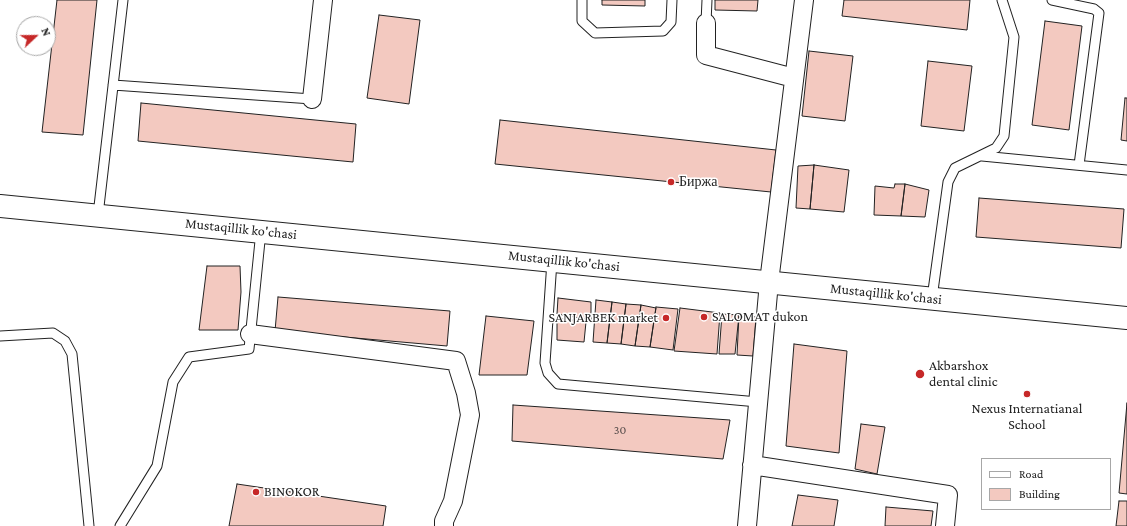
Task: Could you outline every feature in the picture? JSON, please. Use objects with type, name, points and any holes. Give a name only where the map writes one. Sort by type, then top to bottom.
[{"type":"main road","name":"Mustaqillik ko'chasi","points":[[0,206],[1127,318]]},
{"type":"street","points":[[312,99],[323,0]]},
{"type":"street","points":[[747,526],[769,282],[804,0]]},
{"type":"street","points":[[706,23],[706,55],[794,78]]},
{"type":"street","points":[[250,334],[456,361],[466,393],[470,415],[453,501],[444,521],[444,526]]},
{"type":"street","points":[[752,466],[948,495],[945,526]]},
{"type":"lane","points":[[98,215],[123,0]]},
{"type":"lane","points":[[582,0],[582,21],[595,32],[663,31],[671,22],[672,0]]},
{"type":"lane","points":[[706,23],[707,0]]},
{"type":"lane","points":[[932,298],[948,182],[955,168],[996,148],[1004,136],[1014,37],[1002,0]]},
{"type":"lane","points":[[1052,0],[1094,9],[1098,13],[1079,165]]},
{"type":"lane","points":[[113,85],[312,99]]},
{"type":"lane","points":[[982,156],[1127,170]]},
{"type":"lane","points":[[120,526],[157,466],[173,382],[190,357],[248,349],[261,231]]},
{"type":"lane","points":[[552,260],[545,363],[548,373],[558,384],[758,402]]},
{"type":"lane","points":[[0,336],[53,333],[65,341],[72,354],[89,526]]},
{"type":"building","points":[[57,0],[97,0],[83,135],[42,132],[51,56],[56,56],[55,16]]},
{"type":"building","points":[[602,0],[645,0],[645,6],[602,5]]},
{"type":"building","points":[[715,0],[758,0],[757,11],[715,10]]},
{"type":"building","points":[[844,0],[970,0],[967,30],[842,16]]},
{"type":"building","points":[[379,15],[420,20],[409,104],[367,98]]},
{"type":"building","points":[[1045,21],[1082,26],[1069,130],[1032,125]]},
{"type":"building","points":[[809,51],[853,56],[845,121],[802,116]]},
{"type":"building","points":[[928,61],[972,66],[964,131],[921,126]]},
{"type":"building","points":[[1125,98],[1127,98],[1127,141],[1121,140]]},
{"type":"building","points":[[141,103],[356,124],[353,162],[138,141]]},
{"type":"building","points":[[500,120],[776,150],[771,192],[495,164]]},
{"type":"building","points":[[814,165],[810,209],[796,208],[798,166]]},
{"type":"building","points":[[814,165],[849,170],[844,212],[810,209]]},
{"type":"building","points":[[895,184],[905,184],[901,216],[874,215],[875,186],[894,188]]},
{"type":"building","points":[[905,184],[929,190],[925,217],[901,216]]},
{"type":"building","points":[[979,198],[1124,209],[1121,248],[976,237]]},
{"type":"building","points":[[207,266],[240,266],[241,292],[238,330],[199,330]]},
{"type":"building","points":[[278,297],[450,311],[447,346],[275,331]]},
{"type":"building","points":[[558,298],[591,302],[591,320],[557,314]]},
{"type":"building","points":[[596,300],[612,302],[607,343],[593,342]]},
{"type":"building","points":[[612,302],[626,304],[621,344],[607,343]]},
{"type":"building","points":[[626,304],[641,305],[635,346],[621,344]]},
{"type":"building","points":[[641,305],[656,308],[650,347],[635,346]]},
{"type":"building","points":[[656,307],[678,309],[673,350],[650,347]]},
{"type":"building","points":[[680,308],[720,313],[717,354],[674,351]]},
{"type":"building","points":[[722,314],[739,315],[735,354],[719,354]]},
{"type":"building","points":[[739,315],[756,317],[753,356],[737,355]]},
{"type":"building","points":[[486,316],[534,321],[527,375],[479,375]]},
{"type":"building","points":[[557,318],[586,322],[584,342],[557,340]]},
{"type":"building","points":[[794,344],[847,351],[839,453],[786,446]]},
{"type":"building","points":[[1127,403],[1127,494],[1119,493]]},
{"type":"building","points":[[513,405],[730,420],[723,459],[512,441]]},
{"type":"building","points":[[861,424],[885,427],[877,474],[855,469]]},
{"type":"building","name":"BINOKOR","points":[[237,484],[386,506],[383,526],[229,526]]},
{"type":"building","points":[[798,495],[838,500],[834,526],[792,526]]},
{"type":"building","points":[[1119,501],[1127,501],[1127,526],[1116,526]]},
{"type":"building","points":[[886,507],[933,511],[931,526],[885,526]]},
{"type":"place","name":"Биржа","points":[[671,182]]},
{"type":"place","name":"SALOMAT dukon","points":[[704,317]]},
{"type":"place","name":"SANJARBEK market","points":[[666,318]]},
{"type":"place","name":"Akbarshox dental clinic","points":[[920,374]]},
{"type":"place","name":"Nexus Internatianal School","points":[[1027,394]]},
{"type":"place","name":"BINOKOR","points":[[256,492]]}]
